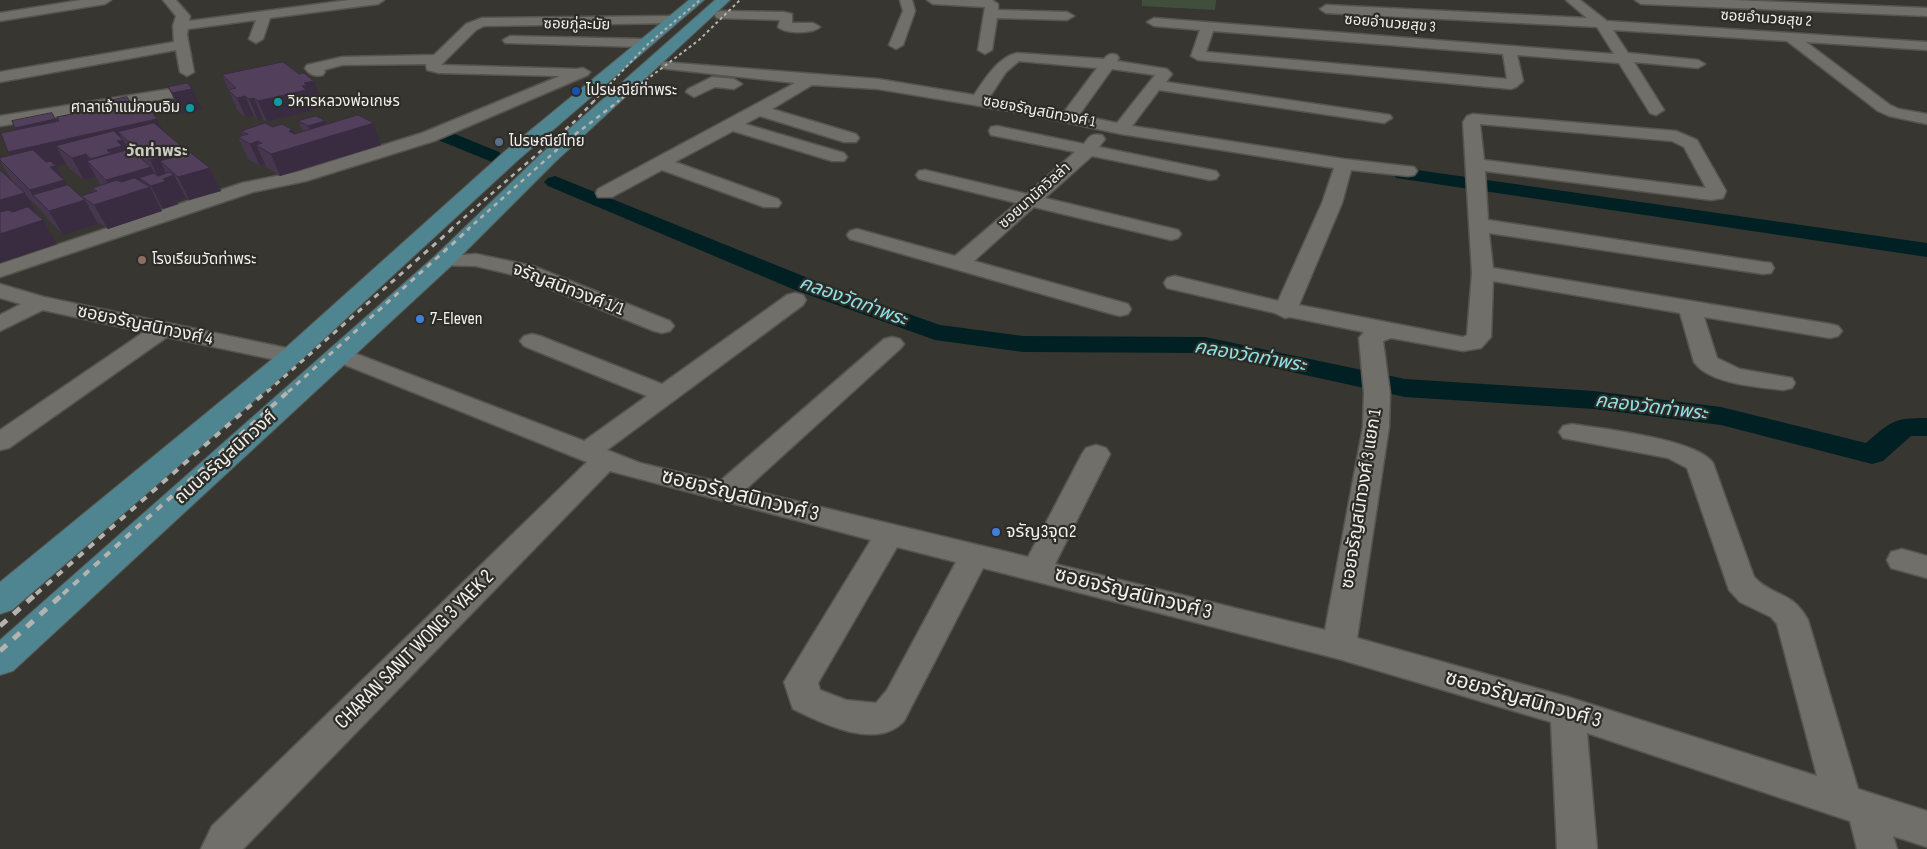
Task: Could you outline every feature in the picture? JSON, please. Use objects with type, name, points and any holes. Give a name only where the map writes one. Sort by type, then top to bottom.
[{"type":"main road","name":"ถนนจรัญสนิทวงศ์","points":[[0,601],[291,356],[511,156],[670,20],[697,0]]},
{"type":"main road","name":"ถนนจรัญสนิทวงศ์","points":[[404,255],[532,157],[719,5],[738,0]]},
{"type":"main road","name":"ถนนจรัญสนิทวงศ์","points":[[447,258],[551,172],[668,66],[719,5]]},
{"type":"main road","name":"ถนนจรัญสนิทวงศ์","points":[[0,661],[341,355],[447,258],[548,158],[719,5]]},
{"type":"street","points":[[0,17],[105,0]]},
{"type":"street","points":[[170,1],[187,0]]},
{"type":"street","points":[[180,26],[264,15],[318,4],[378,0]]},
{"type":"street","points":[[896,44],[909,11],[906,0]]},
{"type":"street","points":[[933,0],[992,4],[990,44]]},
{"type":"street","points":[[1572,0],[1602,24],[1656,110]]},
{"type":"street","points":[[1641,0],[1927,12]]},
{"type":"street","points":[[170,1],[183,16],[180,36],[187,72]]},
{"type":"street","points":[[343,18],[354,3]]},
{"type":"street","points":[[719,5],[784,16],[787,18],[785,27],[814,27]]},
{"type":"street","name":"ซอยอำนวยสุข 2","points":[[1326,9],[1602,24],[1927,46]]},
{"type":"street","points":[[991,14],[1067,16]]},
{"type":"street","points":[[256,39],[264,15]]},
{"type":"street","points":[[610,72],[432,67],[471,27],[482,22],[670,20]]},
{"type":"street","name":"ซอยอำนวยสุข 3","points":[[1154,22],[1698,64]]},
{"type":"street","points":[[1208,26],[1198,56],[1511,84],[1514,81],[1509,50]]},
{"type":"street","points":[[1790,37],[1884,108],[1895,114],[1927,119]]},
{"type":"street","name":"ซอยภู่ละมัย","points":[[510,40],[644,43]]},
{"type":"street","points":[[0,77],[152,55],[183,45]]},
{"type":"street","points":[[979,100],[986,88],[1014,58],[1110,61],[1162,72],[1154,84],[1384,118]]},
{"type":"street","points":[[318,72],[312,68],[333,62],[438,59]]},
{"type":"street","points":[[1069,117],[1110,61]]},
{"type":"street","name":"ซอยจรัญสนิทวงศ์ 1","points":[[668,66],[809,80],[878,84],[979,100],[1114,127],[1344,164],[1408,171]]},
{"type":"street","points":[[0,271],[75,244],[249,188],[300,177],[428,136],[583,72]]},
{"type":"street","points":[[605,193],[794,91],[809,80]]},
{"type":"street","points":[[694,92],[712,82],[794,91]]},
{"type":"street","points":[[855,96],[878,84]]},
{"type":"street","name":"ซอยนานักวิลล่า","points":[[958,264],[1114,127],[1154,84]]},
{"type":"street","points":[[0,120],[170,94]]},
{"type":"street","points":[[758,110],[850,138]]},
{"type":"street","points":[[1175,283],[1285,311],[1386,331],[1463,344],[1473,343],[1479,337],[1483,273],[1478,225],[1476,164],[1471,122],[1473,119],[1676,136],[1692,144],[1717,191],[1716,194],[1711,194],[1476,164]]},
{"type":"street","points":[[731,125],[838,157]]},
{"type":"street","points":[[997,131],[1210,174]]},
{"type":"street","points":[[711,136],[774,155]]},
{"type":"street","points":[[660,163],[771,203]]},
{"type":"street","points":[[1285,311],[1332,203],[1344,164]]},
{"type":"street","points":[[925,175],[1171,234]]},
{"type":"street","points":[[1478,225],[1762,268]]},
{"type":"street","points":[[857,235],[1120,309]]},
{"type":"street","name":"จรัญสนิทวงศ์ 1/1","points":[[447,258],[476,260],[525,271],[662,326]]},
{"type":"street","points":[[1483,273],[1830,331]]},
{"type":"street","name":"ซอยจรัญสนิทวงศ์ 4","points":[[0,291],[40,303],[291,356]]},
{"type":"street","name":"CHARAN SANIT WONG 3 YAEK 2","points":[[223,844],[595,457],[665,394],[795,300]]},
{"type":"street","points":[[0,324],[40,303]]},
{"type":"street","points":[[1690,308],[1706,362],[1712,367],[1732,374],[1783,383]]},
{"type":"street","points":[[0,442],[162,330]]},
{"type":"street","name":"ซอยจรัญสนิทวงศ์ 3 แยก 1","points":[[1339,646],[1376,427],[1376,382],[1371,338],[1386,331]]},
{"type":"street","points":[[532,341],[665,394]]},
{"type":"street","points":[[724,492],[892,344]]},
{"type":"street","name":"ซอยจรัญสนิทวงศ์ 3","points":[[341,355],[595,457],[632,470],[1037,569],[1339,646],[1568,712],[1927,829]]},
{"type":"street","points":[[1572,432],[1675,451],[1699,463],[1740,582],[1751,594],[1782,608],[1792,620],[1855,806],[1877,849]]},
{"type":"street","points":[[1037,569],[1096,454]]},
{"type":"street","points":[[890,533],[801,682],[806,699],[822,707],[868,721],[886,716],[900,700],[975,555]]},
{"type":"street","points":[[1568,712],[1577,849]]},
{"type":"green space","points":[[1142,0],[1216,0],[1215,10],[1142,6]]},
{"type":"building","points":[[283,62],[299,74],[304,73],[314,81],[304,83],[307,85],[302,86],[306,90],[258,101],[245,96],[237,98],[228,90],[236,88],[222,75]]},
{"type":"building","points":[[188,83],[192,89],[172,93],[168,87]]},
{"type":"building","points":[[127,97],[131,103],[94,111],[90,105]]},
{"type":"building","points":[[145,102],[157,119],[8,152],[1,133],[59,121],[57,117],[92,110],[94,113]]},
{"type":"building","points":[[52,113],[55,119],[15,128],[12,121]]},
{"type":"building","points":[[358,115],[374,123],[271,154],[256,145],[262,143],[258,141],[250,144],[238,137],[248,134],[241,131],[265,123],[273,127],[282,124],[293,130],[289,131],[294,134]]},
{"type":"building","points":[[316,116],[325,121],[308,126],[298,121]]},
{"type":"building","points":[[154,123],[186,150],[150,160],[136,148],[130,149],[124,145],[130,143],[118,132]]},
{"type":"building","points":[[114,131],[123,140],[117,141],[122,146],[107,150],[111,153],[91,159],[86,154],[72,158],[56,146]]},
{"type":"building","points":[[131,149],[151,167],[106,180],[87,161]]},
{"type":"building","points":[[33,150],[46,162],[50,161],[56,166],[50,167],[64,180],[30,190],[0,160],[0,158]]},
{"type":"building","points":[[191,153],[210,168],[178,177],[160,161]]},
{"type":"building","points":[[0,170],[25,193],[0,200]]},
{"type":"building","points":[[169,172],[174,175],[163,179],[166,181],[151,186],[139,178],[154,173],[158,176]]},
{"type":"building","points":[[135,178],[150,187],[94,205],[81,196],[97,191],[92,188],[117,180],[121,182]]},
{"type":"building","points":[[68,185],[85,200],[49,211],[33,195]]},
{"type":"building","points":[[28,207],[43,220],[0,234],[0,212],[9,210],[12,212]]},
{"type":"waterway","name":"คลองวัดท่าพระ","points":[[445,136],[492,156]]},
{"type":"waterway","points":[[1403,174],[1927,250]]},
{"type":"waterway","name":"คลองวัดท่าพระ","points":[[555,182],[804,285],[935,332],[1023,344],[1205,345],[1405,388],[1594,400],[1721,416],[1872,454],[1903,427],[1927,427]]},
{"type":"railway","points":[[593,102],[648,44],[700,0]]},
{"type":"railway","points":[[617,102],[699,40],[740,0]]},
{"type":"railway","points":[[450,230],[574,122],[594,101]]},
{"type":"railway","points":[[467,230],[569,139],[619,101]]},
{"type":"railway","points":[[267,392],[452,229]]},
{"type":"railway","points":[[288,392],[469,229]]},
{"type":"railway","points":[[36,594],[268,390]]},
{"type":"railway","points":[[63,594],[290,390]]},
{"type":"railway","points":[[0,626],[37,593]]},
{"type":"railway","points":[[0,651],[64,593]]},
{"type":"place","name":"ไปรษณีย์ท่าพระ","points":[[576,91]]},
{"type":"place","name":"วิหารหลวงพ่อเกษร","points":[[278,102]]},
{"type":"place","name":"ศาลาเจ้าแม่กวนอิม","points":[[190,108]]},
{"type":"place","name":"ไปรษณีย์ไทย","points":[[499,142]]},
{"type":"place","name":"โรงเรียนวัดท่าพระ","points":[[142,260]]},
{"type":"place","name":"7-Eleven","points":[[420,319]]},
{"type":"place","name":"จรัญ3จุด2","points":[[996,532]]},
{"type":"district","name":"วัดท่าพระ","points":[[157,152]]}]
